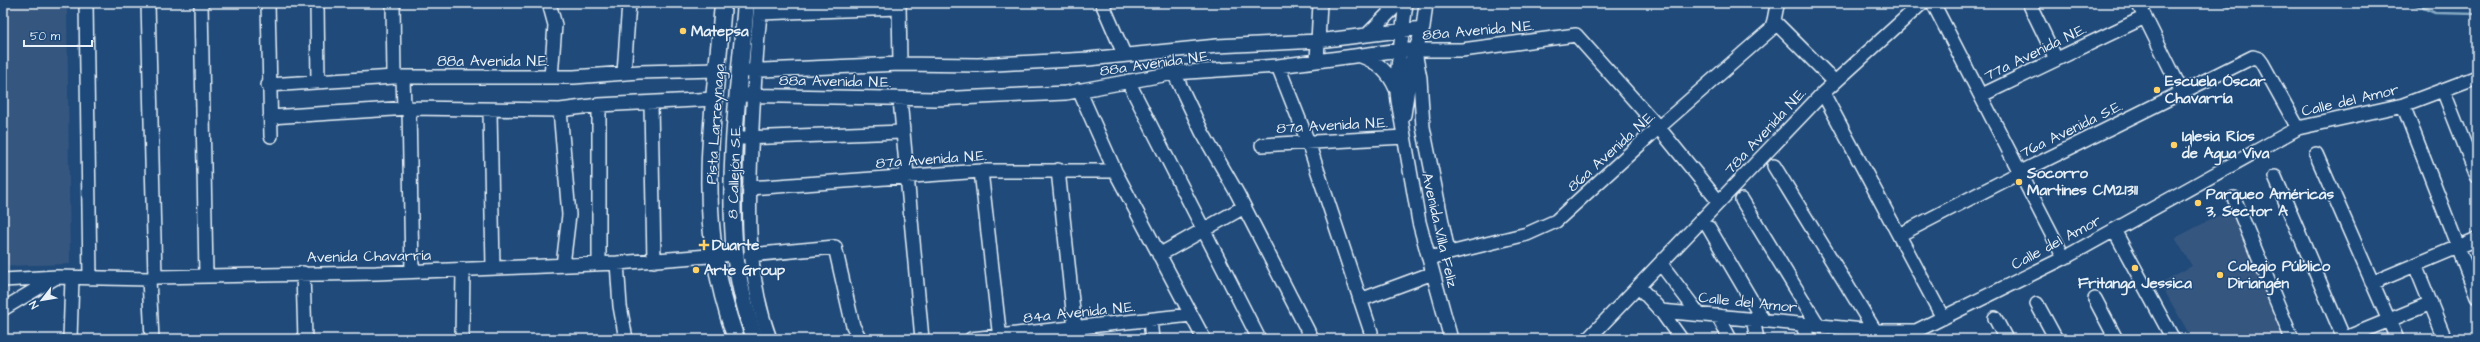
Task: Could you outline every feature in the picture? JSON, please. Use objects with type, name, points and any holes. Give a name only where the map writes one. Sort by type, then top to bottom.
[{"type":"main road","name":"Pista Larreynaga","points":[[722,3],[718,70],[710,150],[711,214],[714,257],[736,339]]},
{"type":"main road","name":"Pista Larreynaga","points":[[746,3],[747,70],[745,95],[735,131],[733,207],[743,255],[755,339]]},
{"type":"main road","points":[[715,99],[718,113],[735,131]]},
{"type":"street","points":[[86,3],[90,278]]},
{"type":"street","points":[[148,3],[152,339]]},
{"type":"street","points":[[201,3],[206,276]]},
{"type":"street","points":[[268,3],[268,85],[271,136]]},
{"type":"street","points":[[317,3],[318,82]]},
{"type":"street","points":[[393,3],[398,77],[407,108],[412,271]]},
{"type":"street","points":[[549,3],[555,25],[551,77]]},
{"type":"street","points":[[624,73],[629,3]]},
{"type":"street","points":[[1102,3],[1124,54]]},
{"type":"street","points":[[1317,61],[1320,3]]},
{"type":"street","points":[[1367,35],[1399,3]]},
{"type":"street","name":"Avenida Villa Feliz","points":[[1406,3],[1396,90],[1419,222],[1451,339]]},
{"type":"street","name":"Avenida Villa Feliz","points":[[1403,132],[1415,52],[1423,28],[1426,3]]},
{"type":"street","points":[[1924,3],[1982,95],[2064,258]]},
{"type":"street","name":"78a Avenida N.E.","points":[[1588,339],[1835,82],[1924,3]]},
{"type":"street","points":[[2029,3],[2056,59]]},
{"type":"street","points":[[2138,3],[2182,92]]},
{"type":"street","points":[[747,70],[760,8],[899,5],[900,64]]},
{"type":"street","points":[[1776,12],[1835,82]]},
{"type":"street","name":"86a Avenida N.E.","points":[[1429,258],[1448,252],[1527,234],[1556,221],[1770,30],[1776,12]]},
{"type":"street","name":"77a Avenida N.E.","points":[[1982,95],[2145,16]]},
{"type":"street","name":"88a Avenida N.E.","points":[[747,70],[900,64],[978,65],[1088,59],[1124,54],[1318,41],[1402,32],[1423,28]]},
{"type":"street","name":"88a Avenida N.E.","points":[[745,95],[936,100],[1079,90],[1174,73],[1278,66],[1400,50],[1415,52],[1462,50],[1576,35],[1659,128]]},
{"type":"street","points":[[1415,52],[1420,78],[1424,127],[1448,252]]},
{"type":"street","points":[[1359,56],[1369,59],[1386,71],[1396,90]]},
{"type":"street","name":"76a Avenida S.E.","points":[[1899,235],[2021,172],[2253,57],[2259,59],[2298,128]]},
{"type":"street","points":[[1278,66],[1308,142],[1371,332]]},
{"type":"street","name":"88a Avenida N.E.","points":[[268,85],[398,77],[551,77],[718,70]]},
{"type":"street","points":[[1174,73],[1202,132],[1244,207],[1312,339]]},
{"type":"street","name":"Calle del Amor","points":[[1661,311],[1698,313],[1918,335],[1943,318],[2064,258],[2298,128],[2403,105],[2477,77]]},
{"type":"street","points":[[1128,81],[1259,339]]},
{"type":"street","points":[[1079,90],[1115,171],[1204,339]]},
{"type":"street","points":[[2443,90],[2477,176]]},
{"type":"street","points":[[1823,94],[1943,318]]},
{"type":"street","name":"8 Callejón S.E.","points":[[745,95],[751,138],[749,188],[743,255],[770,339]]},
{"type":"street","points":[[270,117],[407,108],[490,111],[560,110],[599,105],[651,104],[715,99]]},
{"type":"street","points":[[900,99],[922,339]]},
{"type":"street","points":[[651,104],[654,261]]},
{"type":"street","points":[[599,105],[599,264]]},
{"type":"street","points":[[2403,105],[2477,296]]},
{"type":"street","points":[[560,110],[569,215],[563,265]]},
{"type":"street","points":[[490,111],[493,268]]},
{"type":"street","points":[[1659,128],[1719,202]]},
{"type":"street","points":[[735,131],[751,138],[902,132]]},
{"type":"street","name":"87a Avenida N.E.","points":[[1262,145],[1308,142],[1403,132]]},
{"type":"street","points":[[2316,154],[2397,339]]},
{"type":"street","points":[[1774,166],[1875,331]]},
{"type":"street","points":[[1058,170],[1075,328]]},
{"type":"street","points":[[981,171],[1000,338]]},
{"type":"street","name":"87a Avenida N.E.","points":[[749,188],[981,171],[1115,171]]},
{"type":"street","points":[[2275,177],[2344,339],[2431,303]]},
{"type":"street","points":[[2234,198],[2292,339]]},
{"type":"street","points":[[1742,200],[1818,325]]},
{"type":"street","points":[[1159,255],[1244,207]]},
{"type":"street","points":[[1708,228],[1758,319],[1758,339]]},
{"type":"street","points":[[2114,230],[2173,339]]},
{"type":"street","points":[[2372,283],[2477,239]]},
{"type":"street","name":"Avenida Chavarría","points":[[3,280],[57,277],[152,278],[599,264],[743,255],[835,247],[853,326],[860,339]]},
{"type":"street","points":[[617,263],[620,306],[626,339]]},
{"type":"street","points":[[1661,264],[1698,313]]},
{"type":"street","points":[[2415,265],[2446,339]]},
{"type":"street","points":[[462,269],[462,339]]},
{"type":"street","points":[[303,273],[306,339]]},
{"type":"street","points":[[1360,300],[1433,274]]},
{"type":"street","points":[[3,309],[57,277]]},
{"type":"street","points":[[70,339],[72,278]]},
{"type":"street","points":[[1639,287],[1661,311],[1681,339]]},
{"type":"street","points":[[2095,299],[2116,339]]},
{"type":"street","points":[[2036,304],[2056,339]]},
{"type":"street","name":"84a Avenida N.E.","points":[[971,339],[1000,338],[1190,315]]},
{"type":"street","points":[[1718,316],[1730,339]]},
{"type":"street","points":[[1995,318],[2006,339]]},
{"type":"street","points":[[1150,320],[1152,339]]},
{"type":"street","points":[[1802,324],[1808,339]]},
{"type":"shaded area","points":[[3,3],[67,3],[70,264],[3,266]]},
{"type":"shaded area","name":"Colegio Público Diriangén","points":[[2235,207],[2290,339],[2192,339],[2160,283],[2192,266],[2175,238]]},
{"type":"waterway","points":[[2223,3],[2225,6],[2254,8],[2263,3]]},
{"type":"waterway","points":[[2412,3],[2435,13],[2477,14]]},
{"type":"place","name":"Matepsa","points":[[683,31]]},
{"type":"place","name":"Escuela Óscar Chavarría","points":[[2157,90]]},
{"type":"place","name":"Iglesia Ríos de Agua Viva","points":[[2174,145]]},
{"type":"place","name":"Socorro Martines CM21311","points":[[2019,182]]},
{"type":"place","name":"Parqueo Américas 3, Sector A","points":[[2198,203]]},
{"type":"place","name":"Duarte","points":[[704,245]]},
{"type":"place","name":"Fritanga Jessica","points":[[2135,268]]},
{"type":"place","name":"Arte Group","points":[[696,270]]},
{"type":"place","name":"Colegio Público Diriangén","points":[[2220,275]]}]
